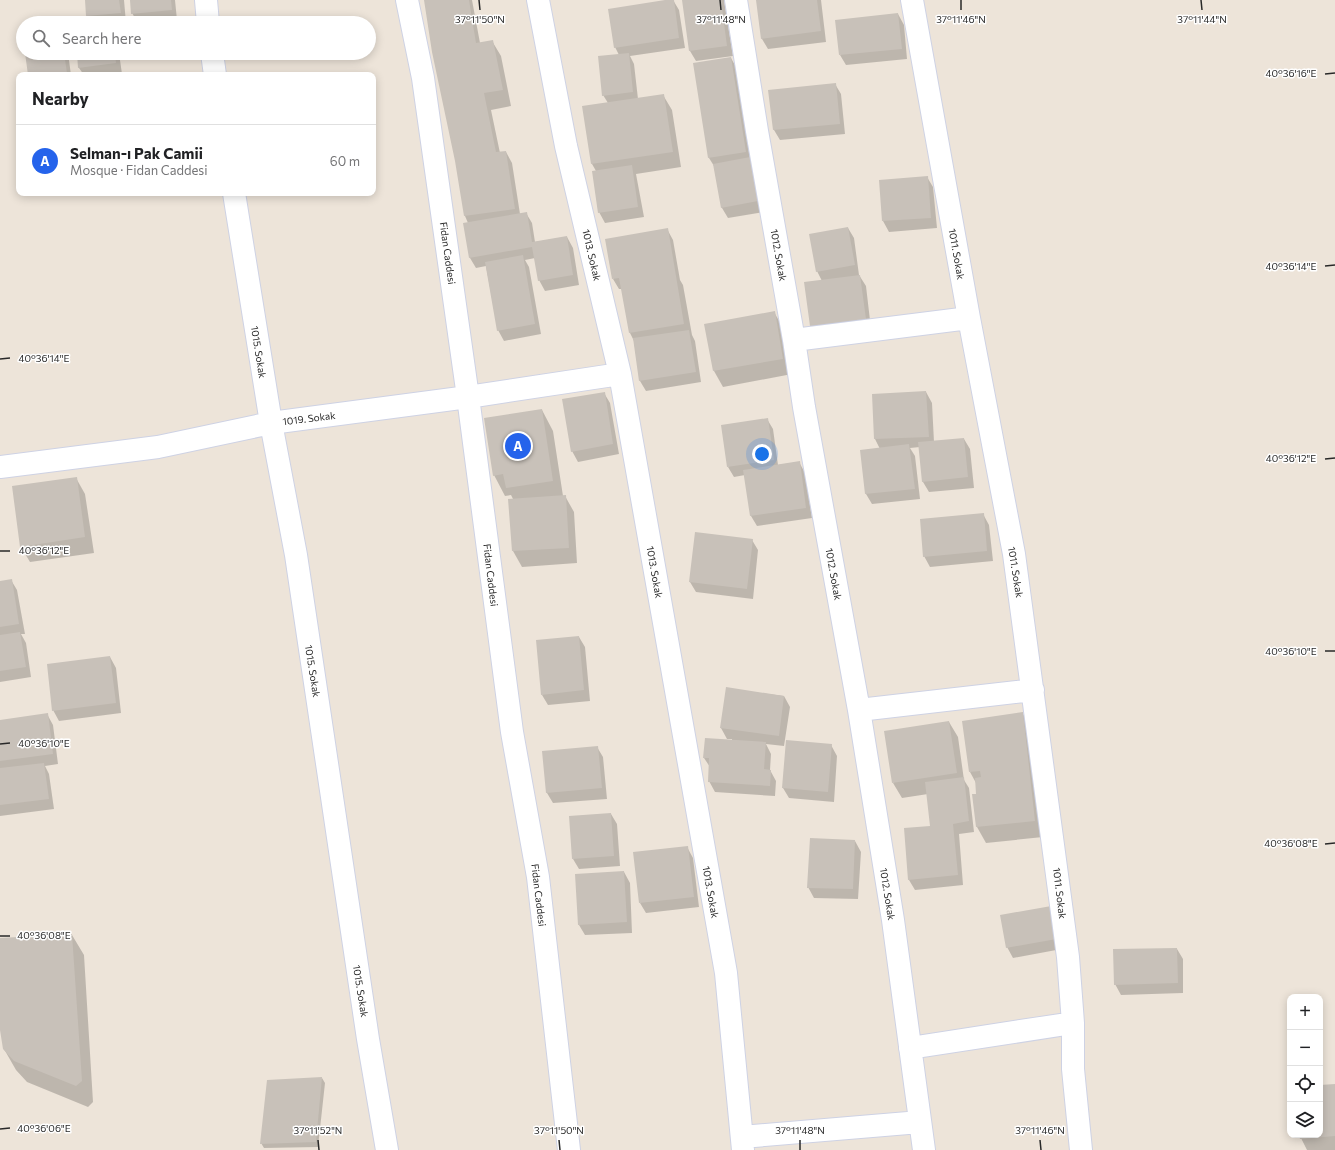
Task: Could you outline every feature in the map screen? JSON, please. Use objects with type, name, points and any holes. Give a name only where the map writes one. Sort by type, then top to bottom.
[{"type":"street","points":[[206,0],[207,16]]},
{"type":"street","name":"Fidan Caddesi","points":[[407,0],[423,78],[468,397],[512,732],[538,877],[569,1150]]},
{"type":"street","name":"1013. Sokak","points":[[538,0],[566,146],[620,374],[726,973],[742,1143]]},
{"type":"street","name":"1012. Sokak","points":[[736,0],[758,139],[794,340],[804,407],[859,710],[893,920],[924,1150]]},
{"type":"street","name":"1011. Sokak","points":[[912,0],[969,318],[1014,554],[1067,949],[1073,1023],[1073,1069],[1081,1150]]},
{"type":"street","points":[[213,60],[215,72]]},
{"type":"street","name":"1015. Sokak","points":[[234,196],[270,423],[296,555],[366,1023],[387,1150]]},
{"type":"street","points":[[794,340],[969,318]]},
{"type":"street","name":"1019. Sokak","points":[[0,467],[158,447],[270,423],[468,397],[620,374]]},
{"type":"street","points":[[859,710],[1033,690]]},
{"type":"street","points":[[910,1048],[1073,1023]]},
{"type":"street","points":[[742,1143],[920,1122]]},
{"type":"building","points":[[85,0],[119,0],[121,13],[86,16]]},
{"type":"building","points":[[130,0],[171,0],[172,10],[131,14]]},
{"type":"building","points":[[424,0],[469,0],[476,43],[493,40],[503,90],[484,93],[496,152],[506,151],[515,209],[464,216],[455,161],[432,52]]},
{"type":"building","points":[[665,0],[674,0],[679,38],[614,48],[608,9]]},
{"type":"building","points":[[682,0],[721,0],[727,46],[689,51]]},
{"type":"building","points":[[756,0],[817,0],[821,31],[761,39]]},
{"type":"building","points":[[898,13],[902,49],[839,55],[835,20]]},
{"type":"building","points":[[629,53],[633,92],[602,96],[598,56]]},
{"type":"building","points":[[731,57],[746,152],[708,158],[693,63]]},
{"type":"building","points":[[26,60],[65,60],[67,72],[28,72]]},
{"type":"building","points":[[77,60],[116,60],[116,63],[78,68]]},
{"type":"building","points":[[836,83],[840,124],[773,130],[768,90]]},
{"type":"building","points":[[664,94],[673,152],[591,164],[582,106]]},
{"type":"building","points":[[750,157],[758,201],[721,208],[713,164]]},
{"type":"building","points":[[632,165],[638,207],[598,213],[592,171]]},
{"type":"building","points":[[928,176],[931,218],[882,221],[879,180]]},
{"type":"building","points":[[527,212],[532,242],[567,236],[573,275],[538,281],[532,247],[469,258],[463,223]]},
{"type":"building","points":[[848,227],[855,265],[816,272],[809,234]]},
{"type":"building","points":[[668,228],[684,324],[629,333],[619,278],[612,279],[605,239]]},
{"type":"building","points":[[523,255],[535,324],[497,331],[485,262]]},
{"type":"building","points":[[860,275],[866,319],[810,326],[804,282]]},
{"type":"building","points":[[775,311],[783,359],[713,371],[704,324]]},
{"type":"building","points":[[689,330],[696,372],[639,381],[633,338]]},
{"type":"building","points":[[926,391],[929,437],[874,439],[872,394]]},
{"type":"building","points":[[605,392],[613,444],[571,452],[562,399]]},
{"type":"building","points":[[542,409],[553,481],[506,488],[503,474],[493,476],[484,418]]},
{"type":"building","points":[[768,418],[774,460],[727,467],[721,425]]},
{"type":"building","points":[[964,438],[968,477],[922,482],[918,442]]},
{"type":"building","points":[[909,444],[915,489],[865,494],[860,450]]},
{"type":"building","points":[[800,461],[806,508],[750,516],[743,470]]},
{"type":"building","points":[[77,477],[85,537],[20,547],[12,486]]},
{"type":"building","points":[[566,495],[569,548],[512,551],[508,499]]},
{"type":"building","points":[[984,513],[987,551],[923,557],[920,519]]},
{"type":"building","points":[[695,532],[753,539],[747,589],[689,582]]},
{"type":"building","points":[[12,579],[19,624],[0,627],[0,581]]},
{"type":"building","points":[[20,632],[26,667],[0,671],[0,635]]},
{"type":"building","points":[[579,636],[584,690],[541,695],[536,640]]},
{"type":"building","points":[[110,656],[116,703],[52,711],[47,664]]},
{"type":"building","points":[[726,687],[784,696],[779,736],[720,728]]},
{"type":"building","points":[[1023,712],[1035,821],[976,827],[972,794],[976,794],[975,778],[981,777],[980,771],[969,772],[962,721]]},
{"type":"building","points":[[48,713],[53,754],[0,761],[0,720]]},
{"type":"building","points":[[949,721],[957,773],[892,783],[884,731]]},
{"type":"building","points":[[705,738],[766,742],[764,769],[771,770],[770,786],[708,782],[709,758],[703,758]]},
{"type":"building","points":[[786,740],[832,744],[828,792],[782,788]]},
{"type":"building","points":[[598,746],[602,788],[546,793],[542,751]]},
{"type":"building","points":[[44,763],[49,799],[0,805],[0,768]]},
{"type":"building","points":[[964,777],[969,821],[953,824],[958,875],[908,880],[904,828],[930,826],[925,782]]},
{"type":"building","points":[[611,813],[614,856],[572,859],[569,816]]},
{"type":"building","points":[[810,838],[855,840],[853,889],[807,888]]},
{"type":"building","points":[[688,846],[694,897],[639,903],[633,852]]},
{"type":"building","points":[[624,871],[627,922],[578,925],[575,874]]},
{"type":"building","points":[[1057,905],[1062,938],[1006,948],[1000,915]]},
{"type":"building","points":[[72,934],[82,1081],[76,1086],[14,1061],[3,1049],[0,1030],[0,938]]},
{"type":"building","points":[[1177,948],[1178,983],[1114,985],[1113,949]]},
{"type":"building","points":[[322,1077],[316,1142],[260,1144],[267,1080]]},
{"type":"building","points":[[1335,1084],[1335,1136],[1323,1137],[1323,1085]]},
{"type":"place","name":"Selman-ı Pak Camii","points":[[518,446]]}]
